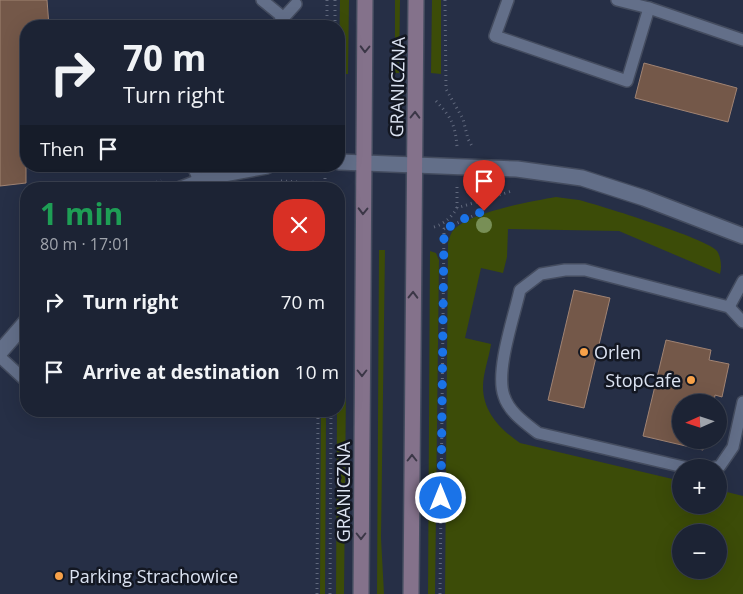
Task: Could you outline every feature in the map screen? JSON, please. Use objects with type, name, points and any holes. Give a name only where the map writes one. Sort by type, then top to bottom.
[{"type":"main road","name":"GRANICZNA","points":[[360,594],[365,0]]},
{"type":"main road","name":"GRANICZNA","points":[[411,594],[416,0]]},
{"type":"street","points":[[345,162],[517,169],[582,178],[644,198],[743,236]]},
{"type":"street","points":[[199,181],[229,172]]},
{"type":"street","points":[[0,352],[20,329]]},
{"type":"lane","points":[[262,0],[278,20]]},
{"type":"lane","points":[[508,0],[495,36],[627,80],[649,8]]},
{"type":"lane","points":[[617,0],[649,8],[743,40]]},
{"type":"lane","points":[[282,20],[296,4]]},
{"type":"lane","points":[[195,172],[199,181]]},
{"type":"lane","points":[[672,464],[538,433],[518,418],[504,397],[501,373],[520,290],[542,274],[565,270],[585,270],[729,307],[743,322]]},
{"type":"lane","points":[[729,307],[743,281]]},
{"type":"lane","points":[[0,356],[20,375]]},
{"type":"lane","points":[[725,459],[733,447],[743,402]]},
{"type":"path","points":[[326,20],[327,0]]},
{"type":"path","points":[[335,20],[336,0]]},
{"type":"path","points":[[445,0],[446,89],[463,119],[472,148]]},
{"type":"path","points":[[434,99],[448,114],[454,126],[456,145]]},
{"type":"path","points":[[440,594],[444,230],[461,220],[484,211],[473,184]]},
{"type":"path","points":[[457,208],[516,190]]},
{"type":"path","points":[[431,228],[454,215],[457,208],[457,192]]},
{"type":"path","points":[[317,594],[318,417]]},
{"type":"path","points":[[330,594],[331,417]]},
{"type":"green space","points":[[340,0],[349,0],[348,74],[345,74],[345,20],[340,20]]},
{"type":"green space","points":[[395,0],[400,0],[399,73],[395,73]]},
{"type":"green space","points":[[432,0],[441,0],[441,74],[431,73]]},
{"type":"green space","points":[[556,197],[579,200],[652,223],[694,239],[717,251],[721,262],[720,274],[619,231],[508,229],[507,257],[503,273],[481,268],[465,338],[491,344],[483,387],[486,404],[494,420],[520,443],[672,479],[672,514],[727,514],[727,492],[743,496],[743,594],[445,594],[448,243],[452,232],[459,225],[470,219],[516,205]]},
{"type":"green space","points":[[379,250],[385,250],[381,538],[384,594],[377,594]]},
{"type":"green space","points":[[430,251],[436,253],[439,260],[435,594],[428,594]]},
{"type":"green space","points":[[346,386],[344,594],[336,594],[337,417],[345,417]]},
{"type":"green space","points":[[321,417],[326,417],[325,594],[320,594]]},
{"type":"building","points":[[0,0],[47,0],[49,20],[20,20],[20,172],[26,172],[26,182],[0,186]]},
{"type":"building","points":[[644,63],[737,88],[728,122],[635,98]]},
{"type":"building","points":[[574,290],[610,298],[584,408],[548,400]]},
{"type":"building","name":"StopCafe","points":[[666,340],[711,350],[709,360],[729,364],[723,394],[672,394],[672,443],[643,436]]},
{"type":"place","name":"Orlen","points":[[584,352]]},
{"type":"place","name":"StopCafe","points":[[691,380]]},
{"type":"place","name":"Parking Strachowice","points":[[59,576]]},
{"type":"route","points":[[441,498],[444,230],[461,220],[484,211]]}]
